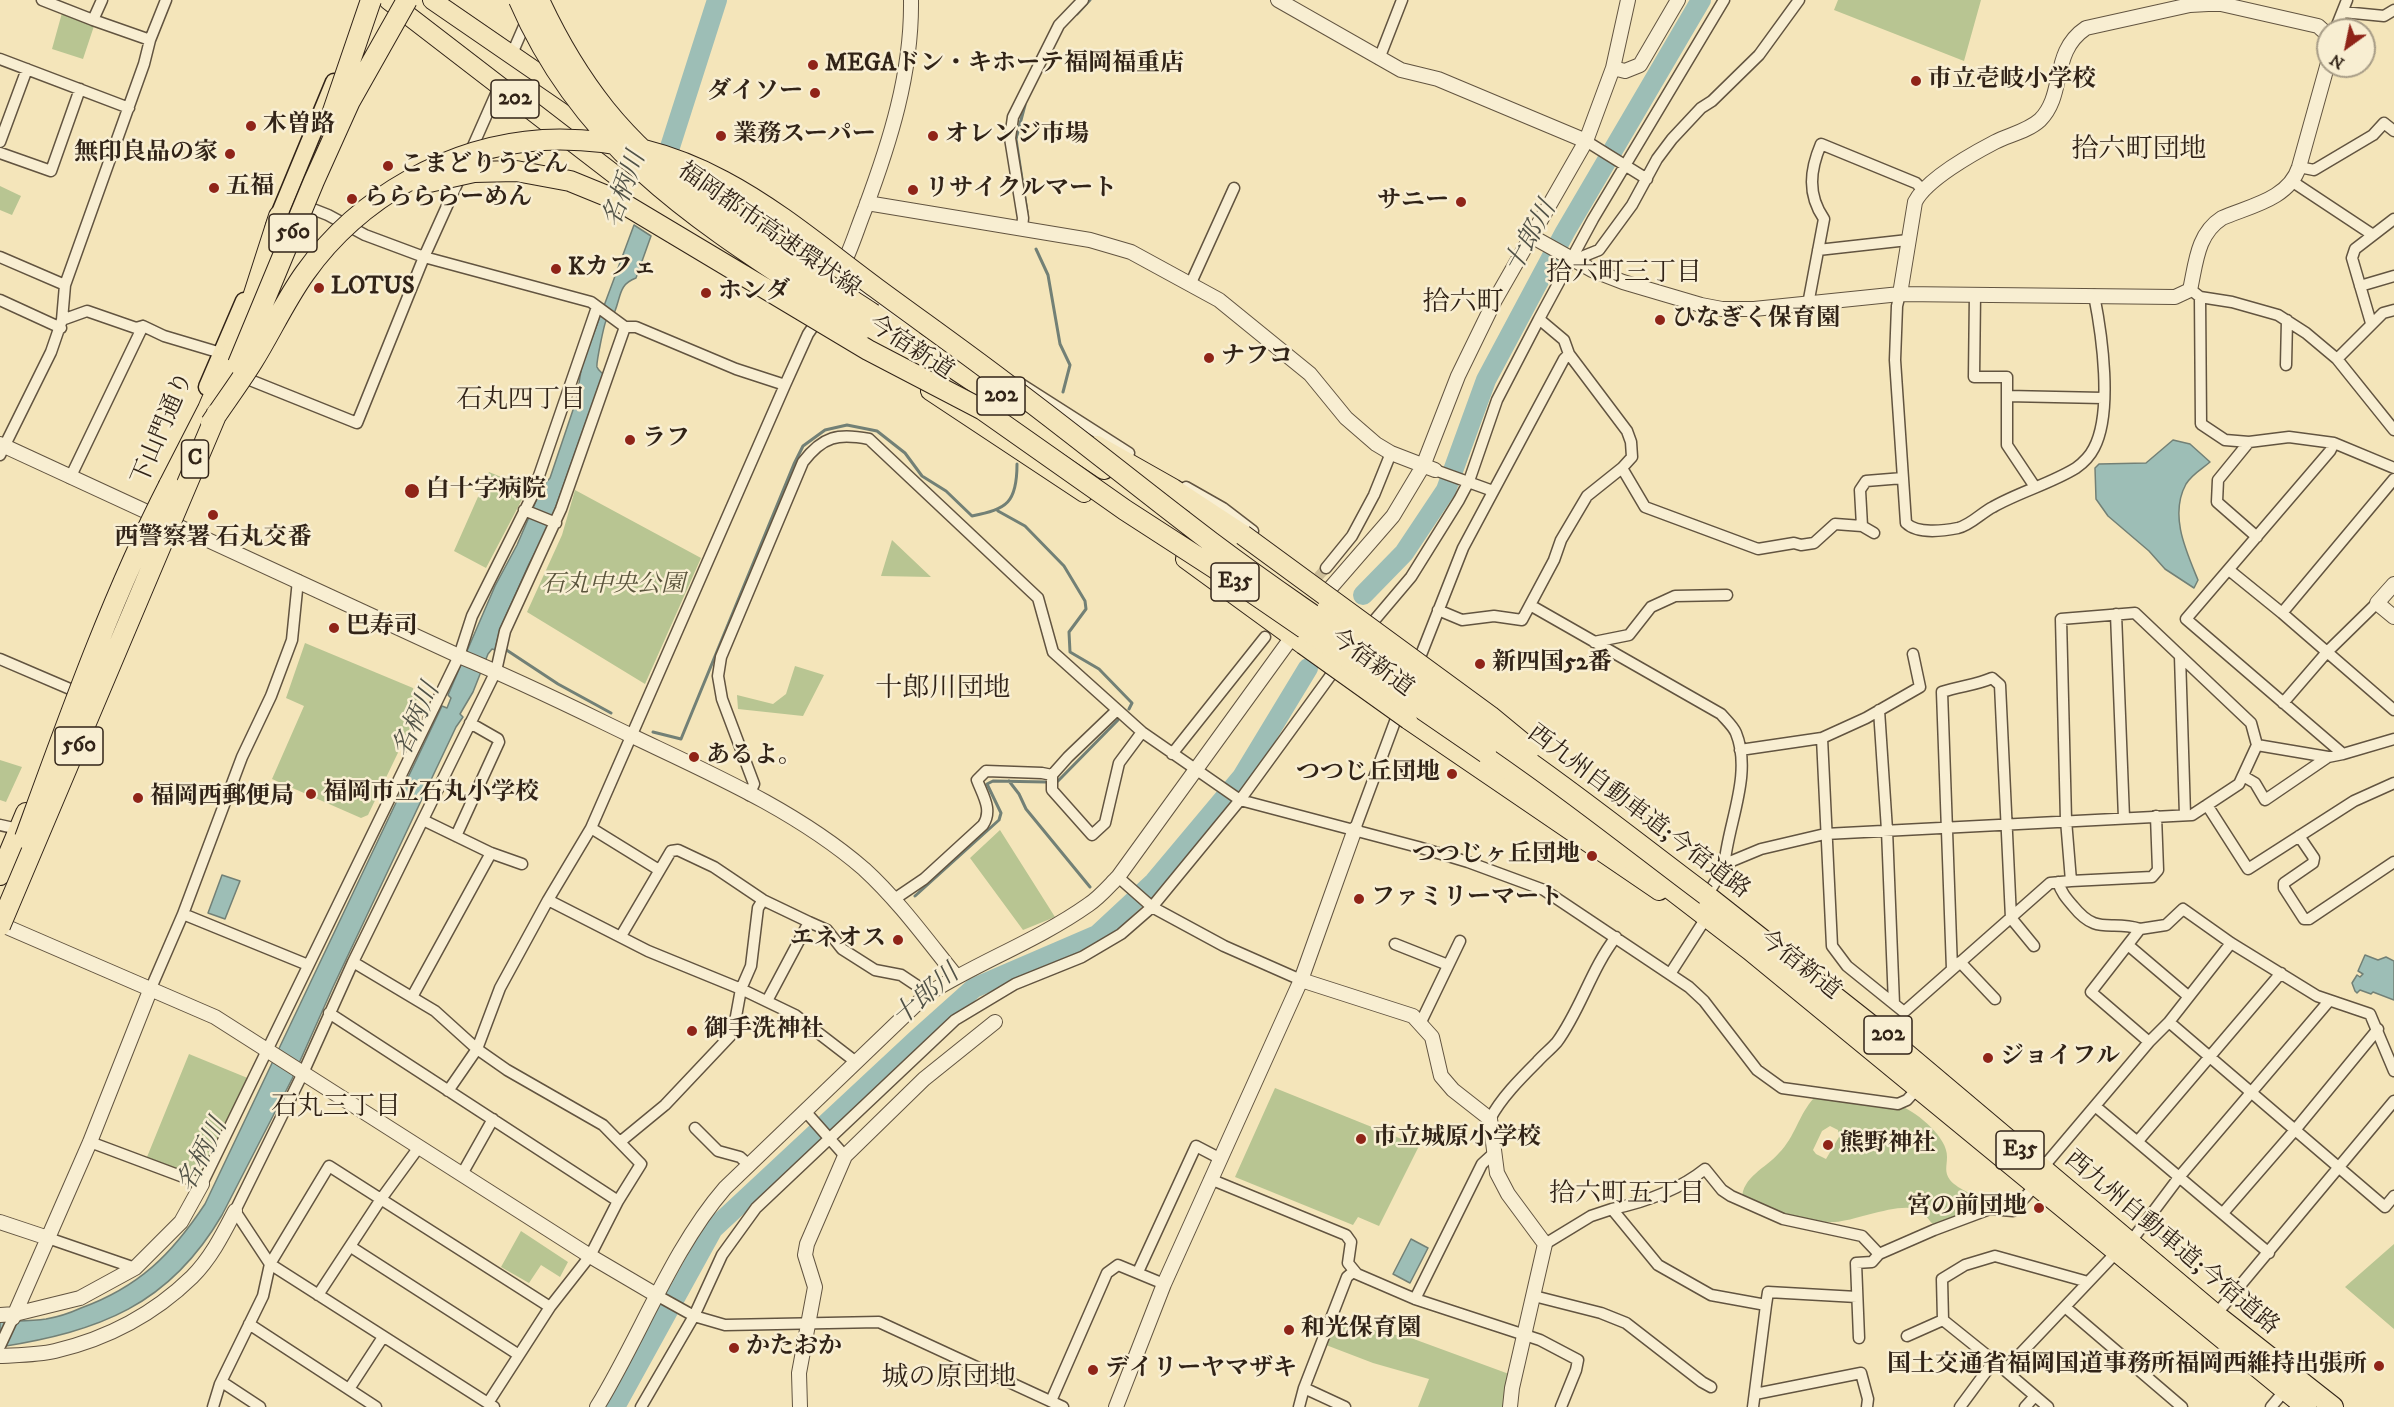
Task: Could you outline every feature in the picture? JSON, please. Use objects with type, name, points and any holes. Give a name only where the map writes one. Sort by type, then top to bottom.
[{"type":"highway","name":"C","points":[[0,920],[280,256],[369,0]]},
{"type":"highway","name":"今宿新道","points":[[432,0],[511,56],[683,170],[861,295],[957,366],[1020,409],[1160,495],[1574,783],[1708,893],[1787,952],[2218,1312],[2338,1407]]},
{"type":"highway","name":"福岡都市高速環状線","points":[[519,0],[549,60],[567,88],[591,120],[646,176],[726,238],[868,321]]},
{"type":"highway","points":[[537,0],[582,78],[606,110],[658,164],[868,321]]},
{"type":"highway","name":"C","points":[[0,920],[246,335],[397,1]]},
{"type":"highway","name":"今宿新道","points":[[397,1],[499,87],[636,191],[819,318],[1193,565],[1408,720],[1704,921],[1916,1090],[2033,1188],[2276,1401],[2297,1407]]},
{"type":"highway","points":[[211,423],[253,360],[287,299],[308,269],[339,233],[372,204],[424,172],[472,154],[542,140],[594,141],[633,146],[685,162],[726,182],[763,204],[1003,381],[1213,543]]},
{"type":"highway","points":[[246,335],[319,244],[373,205],[397,192],[428,182],[474,172],[516,171],[570,181],[611,197],[868,351],[984,410]]},
{"type":"highway","points":[[246,335],[279,216]]},
{"type":"highway","name":"西九州自動車道;今宿道路","points":[[868,321],[984,410],[1125,510],[1244,587],[1486,753],[1638,864],[1859,1038],[2306,1407]]},
{"type":"highway","name":"西九州自動車道;今宿道路","points":[[868,321],[1213,543],[1529,762],[1708,893],[1891,1041],[2216,1315],[2333,1407]]},
{"type":"highway","points":[[957,366],[1173,489],[1244,535],[1490,716],[1708,893]]},
{"type":"highway","points":[[0,875],[33,796],[63,755],[138,579],[147,562],[155,563]]},
{"type":"main road","name":"下山門通り","points":[[0,875],[369,0]]},
{"type":"main road","name":"下山門通り","points":[[172,524],[305,206],[397,1]]},
{"type":"main road","name":"560","points":[[0,920],[98,702],[172,524]]},
{"type":"street","points":[[42,0],[150,40]]},
{"type":"street","points":[[93,20],[102,0]]},
{"type":"street","points":[[166,0],[65,285],[62,324],[1,448],[496,671],[631,735],[810,828],[865,871],[893,900],[956,976]]},
{"type":"street","points":[[511,56],[537,0]]},
{"type":"street","points":[[448,1091],[477,1049],[500,988],[591,828],[785,385],[845,262],[883,159],[898,107],[904,76],[911,0]]},
{"type":"street","points":[[1022,228],[1023,219],[1010,138],[1013,117],[1059,25],[1083,0]]},
{"type":"street","points":[[1278,0],[1401,70],[1438,79],[1586,141],[1647,179]]},
{"type":"street","points":[[1379,59],[1402,0]]},
{"type":"street","points":[[597,1407],[616,1376],[702,1214],[749,1165],[926,995],[956,976],[1059,924],[1090,904],[1118,877],[1197,770],[1429,468],[1458,376],[1495,300],[1586,141],[1613,68],[1628,0]]},
{"type":"street","points":[[1613,68],[1625,70],[1640,65],[1678,0]]},
{"type":"street","points":[[641,1407],[694,1316],[722,1256],[756,1208],[955,1020],[1015,984],[1092,951],[1121,934],[1152,907],[1238,799],[1326,680],[1411,577],[1444,527],[1469,481],[1497,400],[1539,319],[1575,261],[1626,165],[1724,0]]},
{"type":"street","points":[[1575,261],[1599,250],[1632,205],[1657,159],[1672,139],[1701,108],[1712,101],[1759,55],[1797,0]]},
{"type":"street","points":[[2340,18],[2347,0]]},
{"type":"street","points":[[2094,296],[2101,333],[2103,398],[2102,424],[2093,450],[2075,468],[1992,507],[1967,525],[1928,531],[1911,528],[1906,524],[1895,360],[1897,306],[1915,202],[1923,190],[1929,183],[1995,142],[2040,120],[2050,107],[2065,50],[2075,36],[2086,28],[2178,4],[2222,2],[2316,26]]},
{"type":"street","points":[[2343,12],[2384,16],[2394,10]]},
{"type":"street","points":[[0,59],[129,108]]},
{"type":"street","points":[[0,142],[27,69]]},
{"type":"street","points":[[2324,78],[2293,182],[2277,195],[2222,218],[2208,229],[2202,240],[2195,293],[2201,424],[2225,440],[2249,442],[2289,437],[2334,443],[2394,468]]},
{"type":"street","points":[[234,374],[357,423],[424,257],[499,87]]},
{"type":"street","points":[[0,153],[51,171],[80,89]]},
{"type":"street","points":[[2299,167],[2314,170],[2373,135],[2384,123],[2394,131]]},
{"type":"street","points":[[1810,303],[1824,219],[1814,204],[1812,164],[1821,144],[1916,183],[1923,190]]},
{"type":"street","points":[[2293,182],[2373,235]]},
{"type":"street","points":[[1190,285],[1234,188]]},
{"type":"street","points":[[867,203],[1090,240],[1131,252],[1219,300],[1310,374],[1346,418],[1391,453],[1493,491]]},
{"type":"street","points":[[305,206],[328,215],[365,235],[424,257],[591,302],[625,327],[636,327],[736,369],[785,385]]},
{"type":"street","points":[[2371,323],[2352,258],[2355,249],[2394,222]]},
{"type":"street","points":[[1531,236],[1575,261],[1623,282],[1711,307],[1754,309],[1900,294],[2175,297],[2195,293],[2278,315],[2306,333],[2337,359],[2394,430]]},
{"type":"street","points":[[1818,250],[1908,240]]},
{"type":"street","points":[[0,257],[65,285]]},
{"type":"street","points":[[2360,286],[2394,276]]},
{"type":"street","points":[[1975,294],[1974,376],[2007,377],[2007,445],[2035,487]]},
{"type":"street","points":[[861,295],[957,353],[1007,374],[1112,443],[1223,508],[1290,560],[1322,606]]},
{"type":"street","points":[[0,300],[62,324]]},
{"type":"street","points":[[9,1316],[80,1298],[135,1268],[181,1222],[269,1051],[308,965],[459,656],[472,616],[532,496],[597,307]]},
{"type":"street","points":[[62,324],[87,310],[136,328],[143,326],[164,336],[221,353]]},
{"type":"street","points":[[2337,359],[2371,323],[2383,313],[2394,310]]},
{"type":"street","points":[[1438,610],[1462,620],[1494,616],[1522,620],[1554,560],[1561,540],[1587,496],[1632,457],[1631,442],[1627,431],[1569,354],[1564,340],[1539,319]]},
{"type":"street","points":[[2286,320],[2286,365]]},
{"type":"street","points":[[70,478],[143,326]]},
{"type":"street","points":[[0,1356],[64,1348],[96,1340],[134,1321],[193,1276],[220,1240],[303,1073],[352,962],[496,671],[505,631],[556,523],[625,327]]},
{"type":"street","points":[[1116,1407],[1164,1284],[1301,980],[1354,829],[1463,548],[1564,359],[1569,354]]},
{"type":"street","points":[[2007,396],[2103,398]]},
{"type":"street","points":[[749,795],[754,784],[722,699],[718,676],[721,657],[803,462],[814,448],[826,440],[846,435],[869,439],[1038,598],[1053,652],[1142,732],[1238,799],[1468,862],[1544,890],[1689,987],[1704,1000],[1757,1070],[1782,1088],[1898,1104],[1907,1100],[1916,1090]]},
{"type":"street","points":[[2249,442],[2218,480],[2217,502],[2257,537]]},
{"type":"street","points":[[2334,443],[2330,451],[2186,619],[2343,754]]},
{"type":"street","points":[[1326,568],[1352,536],[1374,495],[1391,453]]},
{"type":"street","points":[[1622,468],[1644,507],[1758,549],[1794,543],[1800,545],[1814,543],[1835,524],[1862,526],[1874,533]]},
{"type":"street","points":[[1862,526],[1860,490],[1866,481],[1903,478]]},
{"type":"street","points":[[2283,613],[2394,479]]},
{"type":"street","points":[[524,510],[556,523]]},
{"type":"street","points":[[2229,570],[2283,613],[2394,710]]},
{"type":"street","points":[[0,1346],[9,1316],[48,1238],[90,1142],[183,914],[242,757],[272,696],[292,640],[298,580]]},
{"type":"street","points":[[2283,703],[2327,652],[2378,603],[2394,584]]},
{"type":"street","points":[[1594,642],[1629,635],[1651,607],[1675,596],[1727,595]]},
{"type":"street","points":[[2378,603],[2394,617]]},
{"type":"street","points":[[1530,605],[1721,714],[1735,730],[1740,750],[1738,793],[1725,850],[1724,868]]},
{"type":"street","points":[[1708,893],[1724,868],[1732,861],[1761,849],[1825,834],[1946,826],[2066,820],[2193,815],[2207,806],[2239,784],[2257,745],[2251,723],[2135,613],[2061,618],[2066,820],[2071,881]]},
{"type":"street","points":[[2116,614],[2124,818]]},
{"type":"street","points":[[1172,754],[1265,637]]},
{"type":"street","points":[[1740,750],[1822,738],[1866,718],[1920,687],[1913,654]]},
{"type":"street","points":[[2180,656],[2185,815]]},
{"type":"street","points":[[0,659],[77,692]]},
{"type":"street","points":[[1995,999],[1956,966],[1946,826],[1942,692],[1992,678],[2000,686],[2011,918],[2034,946]]},
{"type":"street","points":[[1879,710],[1887,830],[1894,1004]]},
{"type":"street","points":[[1116,711],[1052,775],[1052,790],[1092,835],[1105,823],[1119,763],[1142,732]]},
{"type":"street","points":[[456,836],[499,742],[498,739],[470,723]]},
{"type":"street","points":[[1822,738],[1832,946],[1847,966],[1904,1012],[2050,883],[2152,877],[2158,870],[2156,816]]},
{"type":"street","points":[[2243,776],[2255,783],[2265,800],[2328,758],[2394,740]]},
{"type":"street","points":[[2257,745],[2328,758]]},
{"type":"street","points":[[893,900],[924,879],[983,825],[988,817],[987,807],[977,780],[986,771],[1052,775]]},
{"type":"street","points":[[2207,806],[2248,869],[2354,801],[2394,783]]},
{"type":"street","points":[[423,820],[491,853],[522,864]]},
{"type":"street","points":[[0,825],[18,829]]},
{"type":"street","points":[[591,828],[658,870]]},
{"type":"street","points":[[2299,836],[2314,858],[2313,863],[2284,883],[2284,888],[2304,919],[2309,919],[2394,862]]},
{"type":"street","points":[[621,936],[654,884],[658,870],[671,851],[678,850],[714,867],[763,900],[827,930],[842,949],[875,970],[901,975],[922,989],[926,995]]},
{"type":"street","points":[[412,997],[491,853]]},
{"type":"street","points":[[1118,877],[1152,907],[1224,946],[1301,980],[1413,1016],[1432,1037],[1441,1076],[1453,1090],[1490,1119]]},
{"type":"street","points":[[2058,882],[2060,891],[2086,922],[2105,927],[2127,925],[2140,929],[2166,925],[2183,909],[2231,943],[2317,996],[2370,1014],[2394,1071]]},
{"type":"street","points":[[548,900],[648,951],[741,988],[795,1015],[856,1062]]},
{"type":"street","points":[[620,1142],[665,1105],[733,1033],[741,988],[751,966],[758,908],[763,900]]},
{"type":"street","points":[[183,914],[308,965]]},
{"type":"street","points":[[0,920],[215,1017],[590,1256],[694,1316],[725,1325],[740,1326],[879,1322],[1063,1407]]},
{"type":"street","points":[[1670,974],[1704,921]]},
{"type":"street","points":[[767,1001],[809,922]]},
{"type":"street","points":[[2140,929],[2091,992],[2149,1042]]},
{"type":"street","points":[[1545,1244],[1508,1194],[1497,1173],[1490,1119],[1508,1095],[1556,1043],[1586,991],[1602,955],[1616,937]]},
{"type":"street","points":[[1420,1024],[1460,940]]},
{"type":"street","points":[[2044,1166],[2149,1042],[2169,1022],[2231,943]]},
{"type":"street","points":[[1395,944],[1448,965]]},
{"type":"street","points":[[2128,945],[2188,996]]},
{"type":"street","points":[[235,1211],[270,1264],[491,1405],[519,1354],[550,1307],[590,1256],[618,1201],[641,1164],[603,1125],[507,1070],[477,1049],[435,1011],[352,962]]},
{"type":"street","points":[[2138,1141],[2281,973]]},
{"type":"street","points":[[2132,1240],[2180,1176],[2253,1093],[2329,1000]]},
{"type":"street","points":[[329,1013],[618,1201]]},
{"type":"street","points":[[800,1407],[799,1373],[815,1287],[806,1255],[807,1244],[845,1156],[924,1079],[995,1022]]},
{"type":"street","points":[[2169,1022],[2385,1207],[2394,1196]]},
{"type":"street","points":[[2223,1213],[2378,1029]]},
{"type":"street","points":[[2218,1312],[2394,1101]]},
{"type":"street","points":[[2095,1106],[2269,1253]]},
{"type":"street","points":[[805,1111],[845,1156]]},
{"type":"street","points":[[462,1174],[493,1119]]},
{"type":"street","points":[[695,1128],[718,1151],[740,1157],[749,1165]]},
{"type":"street","points":[[90,1142],[202,1184]]},
{"type":"street","points":[[1138,1272],[1196,1146],[1220,1158]]},
{"type":"street","points":[[318,1295],[381,1199],[419,1147]]},
{"type":"street","points":[[1415,1299],[1482,1164],[1494,1154]]},
{"type":"street","points":[[213,1407],[222,1382],[262,1296],[270,1264],[328,1166],[550,1307]]},
{"type":"street","points":[[1510,1407],[1512,1388],[1526,1335],[1545,1244],[1591,1216],[1672,1190],[1688,1183],[1705,1169],[1722,1190],[1731,1196],[1783,1219],[1862,1236],[1879,1254]]},
{"type":"street","points":[[1210,1179],[1346,1235],[1351,1242],[1348,1263],[1353,1272],[1415,1299],[1540,1340],[1578,1360],[1561,1407]]},
{"type":"street","points":[[1859,1338],[1856,1263],[1872,1262],[1879,1254],[1990,1209],[2013,1211],[2033,1188]]},
{"type":"street","points":[[1612,1209],[1658,1265],[1711,1295],[1766,1305]]},
{"type":"street","points":[[0,1222],[135,1268]]},
{"type":"street","points":[[351,1247],[519,1354]]},
{"type":"street","points":[[2048,1407],[1943,1320],[1942,1279],[1965,1265],[1995,1256],[2088,1282]]},
{"type":"street","points":[[2005,1370],[2112,1257]]},
{"type":"street","points":[[1051,1401],[1107,1273],[1118,1266],[1164,1284]]},
{"type":"street","points":[[1299,1407],[1304,1388],[1347,1277],[1353,1272]]},
{"type":"street","points":[[1754,1407],[1768,1292],[1857,1297]]},
{"type":"street","points":[[1534,1296],[1601,1313],[1626,1323],[1711,1387]]},
{"type":"street","points":[[2065,1307],[2182,1407]]},
{"type":"street","points":[[1907,1336],[1943,1320]]},
{"type":"street","points":[[249,1324],[376,1407]]},
{"type":"street","points":[[349,1389],[383,1337]]},
{"type":"street","points":[[1959,1407],[1994,1361]]},
{"type":"street","points":[[1755,1394],[1861,1373],[1868,1407]]},
{"type":"street","points":[[222,1382],[260,1407]]},
{"type":"street","points":[[1304,1388],[1345,1407]]},
{"type":"street","points":[[2025,1407],[2035,1396]]},
{"type":"green space","points":[[1838,0],[1981,0],[1964,61],[1834,10]]},
{"type":"green space","points":[[62,13],[94,26],[83,59],[52,49]]},
{"type":"green space","points":[[0,186],[21,196],[12,215],[0,210]]},
{"type":"green space","name":"石丸中央公園","points":[[489,472],[528,488],[486,568],[454,551]]},
{"type":"green space","name":"石丸中央公園","points":[[575,490],[701,558],[645,684],[527,612],[562,535]]},
{"type":"green space","points":[[892,540],[931,577],[881,576]]},
{"type":"green space","points":[[305,643],[413,688],[420,707],[368,815],[361,818],[272,779],[304,706],[286,698]]},
{"type":"green space","points":[[795,666],[824,675],[803,716],[738,709],[737,695],[773,704],[786,694]]},
{"type":"green space","points":[[0,760],[22,767],[6,802],[0,800]]},
{"type":"green space","points":[[1000,830],[1055,917],[1023,930],[970,858]]},
{"type":"green space","points":[[189,1054],[250,1079],[200,1179],[147,1157]]},
{"type":"green space","points":[[1275,1088],[1419,1146],[1379,1226],[1358,1217],[1353,1225],[1235,1177]]},
{"type":"green space","points":[[1814,1098],[1901,1106],[1908,1109],[1931,1127],[1943,1142],[1947,1157],[1946,1172],[1950,1180],[1977,1198],[1983,1206],[1943,1225],[1933,1224],[1924,1213],[1912,1208],[1891,1209],[1844,1221],[1823,1222],[1787,1216],[1742,1199],[1743,1191],[1750,1179],[1784,1147]],"holes":[[[1830,1126],[1838,1130],[1839,1137],[1826,1159],[1816,1154],[1813,1150],[1822,1131]]]},
{"type":"green space","points":[[521,1231],[568,1262],[560,1277],[541,1265],[529,1283],[501,1267]]},
{"type":"green space","points":[[2394,1244],[2394,1329],[2345,1287]]},
{"type":"green space","points":[[1335,1317],[1377,1331],[1411,1338],[1509,1374],[1504,1407],[1418,1407],[1429,1379],[1373,1363],[1326,1345]]},
{"type":"water","points":[[634,225],[651,236],[636,278],[623,287],[614,313],[606,321],[597,364],[597,368],[603,374],[549,526],[500,629],[495,650],[492,649],[488,654],[473,692],[460,714],[463,717],[456,727],[333,987],[292,1079],[222,1215],[201,1246],[179,1272],[155,1293],[100,1322],[69,1332],[0,1347],[0,1322],[40,1320],[64,1315],[102,1300],[137,1279],[167,1253],[205,1204],[442,706],[447,708],[451,698],[448,695],[495,586],[517,545],[542,487],[550,478],[576,401],[582,365]]},
{"type":"water","points":[[2173,440],[2190,444],[2210,462],[2194,474],[2186,484],[2179,508],[2184,545],[2198,580],[2194,588],[2165,569],[2149,551],[2108,516],[2096,499],[2095,468],[2099,464],[2146,463]]},
{"type":"water","points":[[222,875],[240,881],[225,919],[208,913]]},
{"type":"water","points":[[2365,955],[2378,960],[2386,957],[2394,961],[2394,1000],[2373,992],[2371,994],[2360,990],[2357,993],[2355,991],[2352,983],[2357,975],[2360,977],[2363,974],[2358,971]]},
{"type":"water","points":[[1411,1239],[1428,1248],[1410,1283],[1393,1274]]},
{"type":"waterway","name":"名柄川","points":[[662,172],[717,0]]},
{"type":"waterway","points":[[1077,14],[1090,0]]},
{"type":"waterway","name":"十郎川","points":[[1363,595],[1404,553],[1446,490],[1486,380],[1565,232],[1701,0]]},
{"type":"waterway","points":[[1025,105],[1016,139],[1027,212]]},
{"type":"waterway","points":[[1036,249],[1048,275],[1060,344],[1070,365],[1063,392]]},
{"type":"waterway","points":[[653,732],[681,739],[803,446],[825,430],[847,425],[877,431],[905,453],[922,476],[946,491],[972,516],[1002,507],[1008,502],[1015,488],[1017,464]]},
{"type":"waterway","points":[[998,511],[1025,526],[1064,566],[1085,601],[1086,609],[1069,632],[1070,652],[1099,669],[1132,703],[1129,709]]},
{"type":"waterway","points":[[505,649],[558,684],[611,713]]},
{"type":"waterway","name":"十郎川","points":[[615,1407],[713,1229],[974,988],[1097,935],[1154,882],[1242,777],[1308,668]]},
{"type":"waterway","points":[[1058,781],[1118,720]]},
{"type":"waterway","points":[[915,896],[999,820],[1001,813],[987,784],[993,781],[1046,782]]},
{"type":"waterway","points":[[1009,781],[1019,794],[1026,809],[1090,887]]},
{"type":"tunnel","points":[[1308,588],[1326,568]]},
{"type":"place","name":"MEGAドン・キホーテ福岡福重店","points":[[813,65]]},
{"type":"place","name":"市立壱岐小学校","points":[[1916,81]]},
{"type":"place","name":"ダイソー","points":[[815,93]]},
{"type":"place","name":"木曽路","points":[[251,126]]},
{"type":"place","name":"業務スーパー","points":[[721,136]]},
{"type":"place","name":"オレンジ市場","points":[[933,136]]},
{"type":"place","name":"無印良品の家","points":[[230,154]]},
{"type":"place","name":"こまどりうどん","points":[[388,166]]},
{"type":"place","name":"五福","points":[[214,188]]},
{"type":"place","name":"リサイクルマート","points":[[913,190]]},
{"type":"place","name":"ららららーめん","points":[[352,199]]},
{"type":"place","name":"サニー","points":[[1461,202]]},
{"type":"place","name":"Kカフェ","points":[[556,269]]},
{"type":"place","name":"LOTUS","points":[[319,288]]},
{"type":"place","name":"ホンダ","points":[[706,293]]},
{"type":"place","name":"ひなぎく保育園","points":[[1660,320]]},
{"type":"place","name":"ナフコ","points":[[1209,358]]},
{"type":"place","name":"ラフ","points":[[630,440]]},
{"type":"place","name":"白十字病院","points":[[412,491]]},
{"type":"place","name":"西警察署 石丸交番","points":[[213,515]]},
{"type":"place","name":"巴寿司","points":[[334,628]]},
{"type":"place","name":"新四国52番","points":[[1480,664]]},
{"type":"place","name":"あるよ。","points":[[694,757]]},
{"type":"place","name":"つつじ丘団地","points":[[1452,774]]},
{"type":"place","name":"福岡市立石丸小学校","points":[[311,794]]},
{"type":"place","name":"福岡西郵便局","points":[[138,798]]},
{"type":"place","name":"つつじヶ丘団地","points":[[1592,856]]},
{"type":"place","name":"ファミリーマート","points":[[1359,899]]},
{"type":"place","name":"エネオス","points":[[898,940]]},
{"type":"place","name":"御手洗神社","points":[[692,1031]]},
{"type":"place","name":"ジョイフル","points":[[1988,1058]]},
{"type":"place","name":"市立城原小学校","points":[[1361,1139]]},
{"type":"place","name":"熊野神社","points":[[1828,1145]]},
{"type":"place","name":"宮の前団地","points":[[2039,1208]]},
{"type":"place","name":"和光保育園","points":[[1289,1330]]},
{"type":"place","name":"かたおか","points":[[734,1348]]},
{"type":"place","name":"国土交通省福岡国道事務所福岡西維持出張所","points":[[2379,1366]]},
{"type":"place","name":"デイリーヤマザキ","points":[[1093,1370]]},
{"type":"district","name":"拾六町団地","points":[[2139,151]]},
{"type":"district","name":"拾六町三丁目","points":[[1624,275]]},
{"type":"district","name":"拾六町","points":[[1463,304]]},
{"type":"district","name":"石丸四丁目","points":[[521,402]]},
{"type":"district","name":"十郎川団地","points":[[943,690]]},
{"type":"district","name":"石丸三丁目","points":[[336,1109]]},
{"type":"district","name":"拾六町五丁目","points":[[1627,1196]]},
{"type":"district","name":"城の原団地","points":[[949,1379]]}]
